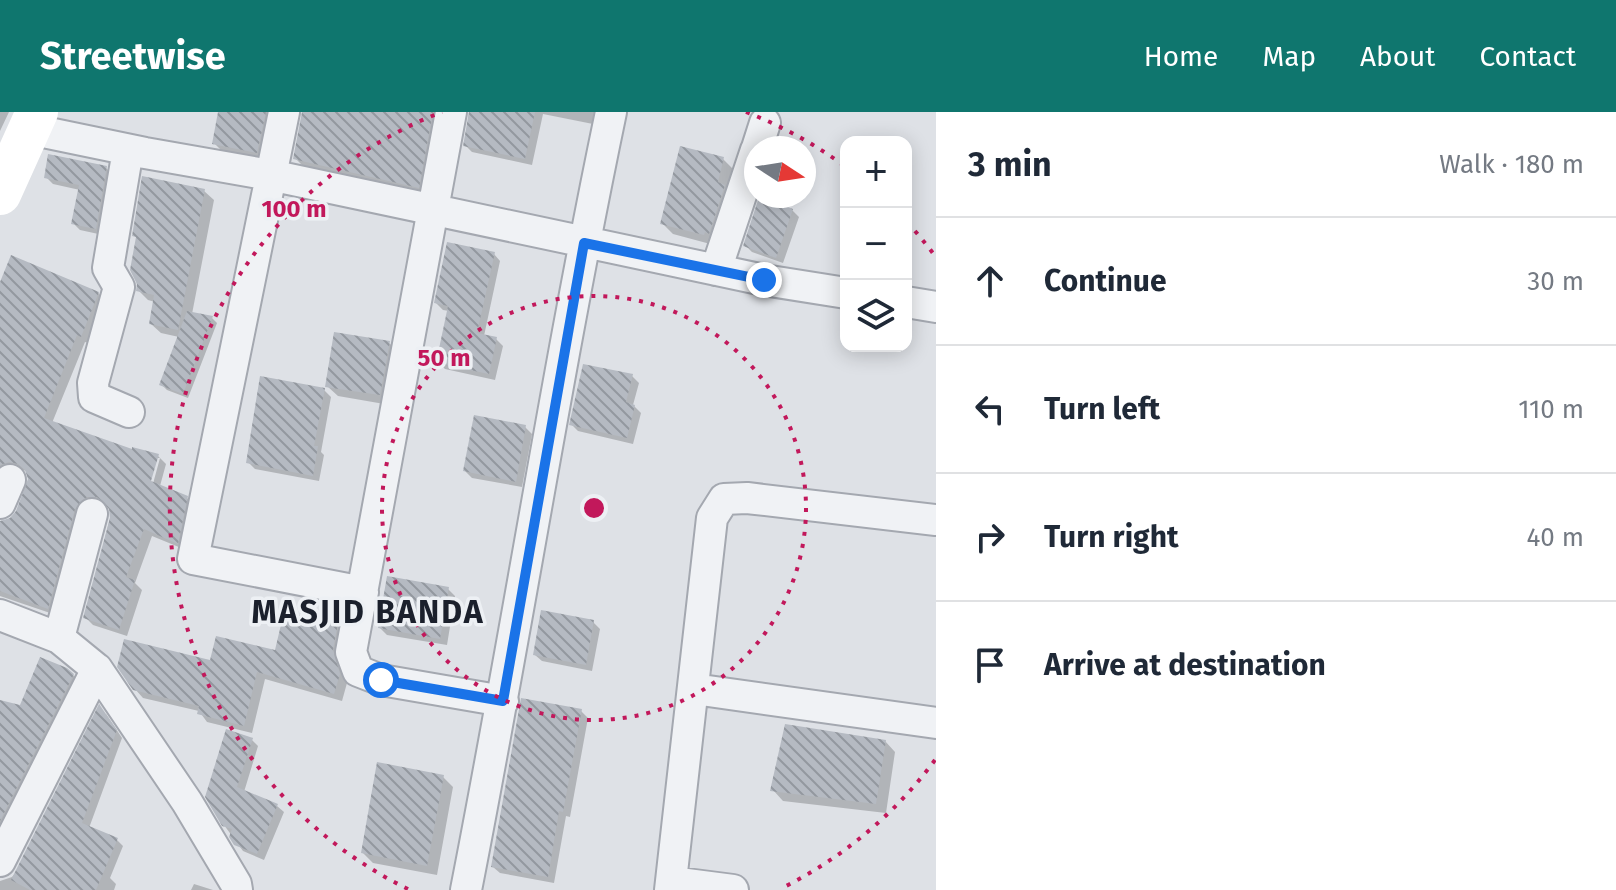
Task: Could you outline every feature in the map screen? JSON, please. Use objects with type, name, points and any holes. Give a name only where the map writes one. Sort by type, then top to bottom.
[{"type":"main road","points":[[0,194],[33,121]]},
{"type":"street","points":[[284,112],[193,559],[363,592]]},
{"type":"street","points":[[451,112],[351,652],[358,671],[381,680],[503,701]]},
{"type":"street","points":[[466,890],[503,701],[584,243],[611,112]]},
{"type":"street","points":[[33,121],[128,150],[270,175],[584,243],[840,292]]},
{"type":"street","points":[[128,150],[108,268],[119,287],[93,383],[94,397],[129,412]]},
{"type":"street","points":[[716,270],[744,185]]},
{"type":"street","points":[[912,303],[936,307]]},
{"type":"street","points":[[733,890],[671,886],[712,518],[724,499],[747,498],[936,520]]},
{"type":"street","points":[[59,638],[92,514]]},
{"type":"street","points":[[0,615],[59,638],[97,669],[187,802],[237,890]]},
{"type":"street","points":[[0,861],[97,669]]},
{"type":"street","points":[[694,689],[936,723]]},
{"type":"building","points":[[218,112],[266,112],[257,153],[212,144]]},
{"type":"building","points":[[302,112],[433,112],[419,188],[293,159]]},
{"type":"building","points":[[469,112],[535,112],[525,159],[463,146]]},
{"type":"building","points":[[680,146],[724,157],[718,182],[725,185],[709,234],[660,224]]},
{"type":"building","points":[[48,154],[107,166],[96,229],[71,224],[79,185],[44,178]]},
{"type":"building","points":[[142,176],[205,189],[178,330],[149,324],[154,295],[136,291],[137,284],[130,270]]},
{"type":"building","points":[[755,208],[793,209],[776,258],[743,246]]},
{"type":"building","points":[[447,242],[495,252],[477,333],[497,337],[489,374],[436,363],[448,306],[434,303]]},
{"type":"building","points":[[11,255],[99,292],[81,337],[77,335],[44,418],[132,449],[159,454],[151,481],[188,496],[178,544],[144,529],[126,577],[135,580],[119,630],[83,618],[110,518],[109,509],[97,497],[87,497],[75,509],[48,609],[0,591],[0,521],[10,518],[16,511],[28,479],[25,470],[18,464],[9,462],[0,465],[0,282]]},
{"type":"building","points":[[187,311],[213,316],[183,394],[159,385]]},
{"type":"building","points":[[334,332],[390,341],[380,395],[325,387]]},
{"type":"building","points":[[583,364],[633,374],[626,402],[635,405],[627,438],[569,425]]},
{"type":"building","points":[[260,376],[325,388],[314,446],[318,446],[313,476],[246,463]]},
{"type":"building","points":[[474,415],[526,425],[516,482],[463,471]]},
{"type":"building","points":[[387,576],[449,587],[440,639],[378,628]]},
{"type":"building","points":[[541,610],[594,620],[586,665],[533,655]]},
{"type":"building","points":[[284,612],[338,623],[333,650],[340,674],[334,694],[257,672],[244,726],[197,714],[199,706],[133,690],[117,667],[124,639],[210,660],[216,636],[275,650]]},
{"type":"building","points":[[40,657],[74,674],[0,821],[0,700],[20,705]]},
{"type":"building","points":[[521,698],[582,709],[548,877],[491,867]]},
{"type":"building","points":[[99,704],[117,730],[82,823],[118,838],[96,890],[30,890],[11,880]]},
{"type":"building","points":[[785,724],[886,740],[876,804],[770,791]]},
{"type":"building","points":[[226,729],[253,738],[237,787],[278,804],[257,854],[234,845],[229,837],[232,829],[222,826],[205,797]]},
{"type":"building","points":[[377,762],[444,775],[427,866],[361,853]]},
{"type":"district","name":"MASJID BANDA","points":[[368,612]]},
{"type":"route","points":[[381,680],[503,701],[584,243],[764,280]]}]
